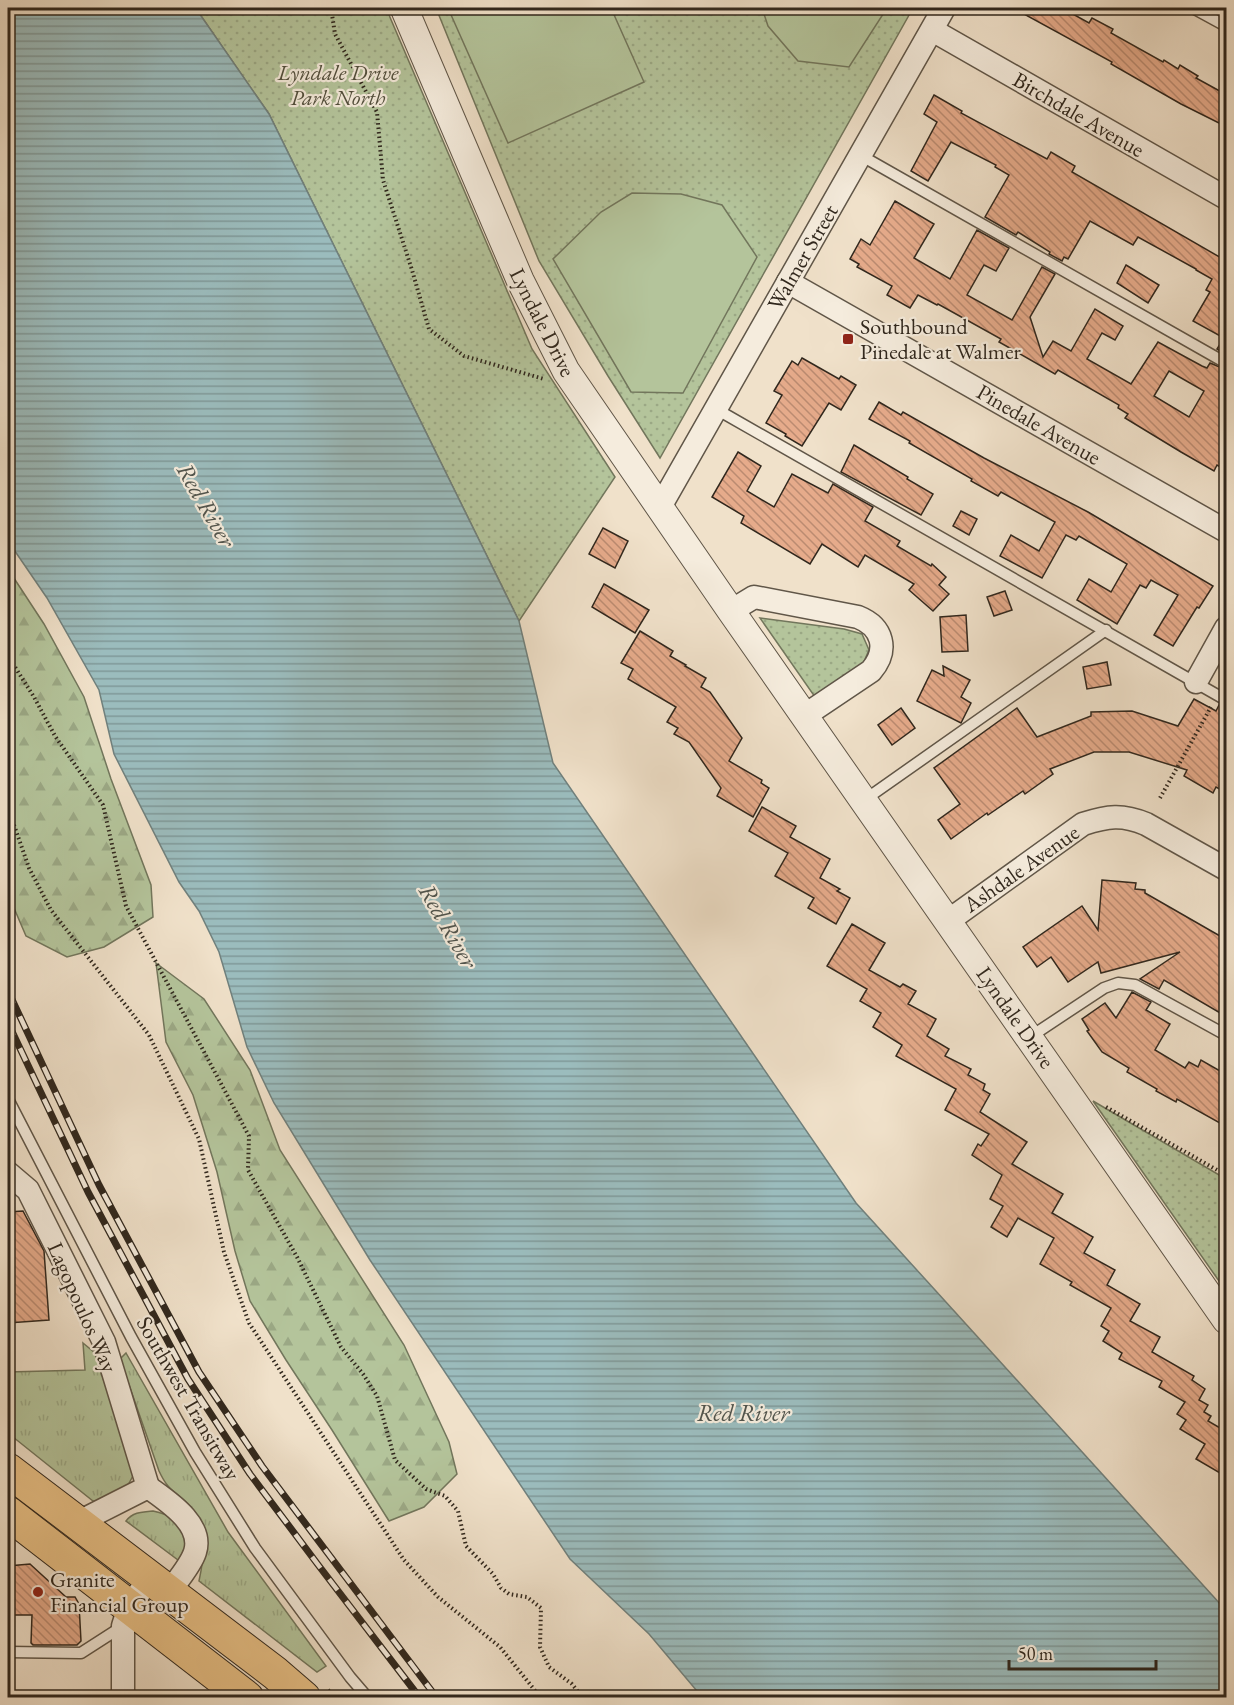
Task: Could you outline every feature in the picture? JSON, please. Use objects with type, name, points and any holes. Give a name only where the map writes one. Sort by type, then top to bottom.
[{"type":"main road","points":[[8,1470],[304,1698]]},
{"type":"main road","points":[[8,1513],[126,1616],[247,1698]]},
{"type":"street","name":"Lyndale Drive","points":[[404,8],[520,280],[566,371],[730,611],[1227,1320]]},
{"type":"street","name":"Walmer Street","points":[[660,507],[944,8]]},
{"type":"street","name":"Birchdale Avenue","points":[[932,30],[1227,198]]},
{"type":"street","name":"Pinedale Avenue","points":[[788,282],[1227,531]]},
{"type":"street","points":[[730,611],[754,597],[858,617],[866,621],[879,634],[881,651],[871,670],[804,716]]},
{"type":"street","points":[[1196,682],[1227,628]]},
{"type":"street","name":"Ashdale Avenue","points":[[948,921],[1083,824],[1101,818],[1119,816],[1133,818],[1227,869]]},
{"type":"street","name":"Lagopoulos Way","points":[[8,1173],[28,1190],[104,1342],[148,1487]]},
{"type":"street","points":[[76,1523],[148,1487],[178,1509],[193,1528],[197,1538],[195,1553],[126,1616],[123,1698]]},
{"type":"lane","points":[[1193,8],[1227,26]]},
{"type":"lane","points":[[860,155],[1227,363]]},
{"type":"lane","points":[[716,409],[1222,697]]},
{"type":"lane","points":[[863,801],[1106,630]]},
{"type":"lane","points":[[1029,1037],[1104,988],[1118,983],[1135,985],[1227,1035]]},
{"type":"lane","name":"Southwest Transitway","points":[[8,1099],[131,1337],[195,1452],[255,1548],[368,1698]]},
{"type":"lane","points":[[39,1238],[61,1255]]},
{"type":"lane","points":[[8,1652],[81,1653],[126,1616]]},
{"type":"path","points":[[331,8],[335,34],[376,112],[383,180],[429,329],[464,356],[551,381],[566,371]]},
{"type":"path","points":[[8,656],[55,736],[104,805],[126,906],[249,1136],[249,1170],[297,1257],[341,1347],[377,1396],[395,1460],[426,1489],[445,1496],[458,1511],[466,1546],[493,1574],[501,1588],[509,1594],[527,1597],[541,1608],[540,1647],[549,1667],[572,1684],[583,1698]]},
{"type":"path","points":[[1160,798],[1222,697]]},
{"type":"path","points":[[8,808],[29,868],[51,910],[149,1035],[199,1139],[224,1252],[249,1323],[404,1560],[438,1598],[500,1647],[541,1698]]},
{"type":"path","points":[[1098,1102],[1227,1175]]},
{"type":"green space","name":"Lyndale Drive Park North","points":[[207,8],[386,8],[532,349],[615,477],[519,621],[269,114],[199,13]]},
{"type":"green space","points":[[436,8],[913,8],[660,458],[539,261]]},
{"type":"green space","points":[[448,8],[611,8],[644,82],[508,143]]},
{"type":"green space","points":[[762,8],[887,8],[849,67],[798,61],[768,26]]},
{"type":"green space","points":[[632,193],[681,194],[722,205],[757,257],[683,393],[631,392],[553,259],[601,212]]},
{"type":"green space","points":[[8,569],[44,624],[84,697],[111,779],[151,885],[153,917],[104,947],[67,957],[26,936],[8,894]]},
{"type":"green space","points":[[760,618],[844,629],[862,634],[869,650],[862,666],[815,697]]},
{"type":"green space","points":[[156,963],[204,999],[250,1070],[280,1150],[404,1345],[449,1442],[457,1474],[424,1507],[389,1521],[250,1301],[235,1251],[217,1172],[193,1095],[166,1042]]},
{"type":"green space","points":[[1093,1101],[1226,1179],[1226,1291]]},
{"type":"green space","points":[[83,1343],[95,1353],[134,1474],[128,1485],[98,1501],[93,1501],[8,1433],[8,1372],[85,1370]]},
{"type":"green space","points":[[126,1353],[228,1532],[326,1666],[317,1672],[199,1581],[204,1550],[202,1529],[193,1511],[168,1486],[159,1471],[120,1359]]},
{"type":"green space","points":[[153,1511],[174,1520],[188,1537],[182,1563],[126,1521],[135,1514]]},
{"type":"water","name":"Red River","points":[[8,8],[194,8],[199,13],[269,114],[519,621],[553,763],[856,1203],[1226,1609],[1226,1697],[702,1697],[649,1634],[570,1559],[370,1260],[274,1103],[247,1047],[219,952],[199,911],[179,882],[114,754],[99,690],[47,598],[8,541]]},
{"type":"building","points":[[1013,8],[1062,8],[1089,23],[1092,18],[1113,29],[1111,33],[1163,62],[1164,60],[1178,69],[1180,65],[1198,76],[1196,78],[1227,95],[1227,127],[1181,104],[1111,64],[1112,62]]},
{"type":"building","points":[[934,95],[962,111],[961,113],[1047,159],[1051,152],[1075,166],[1072,172],[1223,259],[1227,252],[1227,355],[1217,349],[1224,338],[1193,321],[1210,292],[1206,290],[1212,279],[1196,269],[1138,237],[1133,245],[1090,221],[1068,259],[1064,257],[1062,261],[1018,232],[1016,235],[985,217],[1009,175],[995,167],[996,165],[951,142],[928,181],[911,171],[937,122],[924,114]]},
{"type":"building","points":[[895,201],[934,224],[914,258],[950,279],[977,230],[1009,248],[996,271],[984,265],[967,295],[1012,320],[1042,267],[1055,274],[1030,317],[1043,357],[1053,341],[1071,351],[1095,309],[1123,326],[1115,340],[1102,333],[1087,359],[1131,384],[1158,342],[1202,366],[1207,368],[1210,363],[1227,370],[1227,471],[1217,465],[1214,471],[1181,452],[1125,418],[1128,414],[1118,408],[1119,405],[1058,370],[1055,374],[999,342],[1001,339],[938,304],[918,295],[910,308],[887,295],[892,286],[857,267],[859,264],[850,259],[861,239],[870,245]],"holes":[[[1169,371],[1204,391],[1189,417],[1154,396]]]},
{"type":"building","points":[[1126,265],[1159,285],[1148,303],[1117,283]]},
{"type":"building","points":[[802,358],[839,379],[841,376],[856,385],[841,410],[829,403],[802,446],[766,423],[782,395],[774,391],[792,361],[798,365]]},
{"type":"building","points":[[879,402],[901,415],[903,412],[984,458],[1088,512],[1213,586],[1173,646],[1154,635],[1178,595],[1151,580],[1146,588],[1140,585],[1117,624],[1077,600],[1089,579],[1111,592],[1127,564],[1079,536],[1076,540],[1066,535],[1042,578],[1000,556],[1011,535],[1039,551],[1055,522],[1001,492],[998,496],[909,443],[910,441],[869,419]]},
{"type":"building","points":[[854,445],[933,494],[921,515],[841,472]]},
{"type":"building","points":[[738,452],[761,466],[747,491],[774,507],[792,474],[828,493],[833,484],[873,507],[865,521],[900,541],[897,546],[931,566],[932,564],[946,577],[939,585],[949,594],[933,611],[909,590],[914,584],[865,555],[858,567],[822,544],[810,564],[741,523],[744,516],[712,497]]},
{"type":"building","points":[[961,511],[977,519],[969,535],[953,526]]},
{"type":"building","points":[[603,528],[628,541],[615,568],[589,554]]},
{"type":"building","points":[[604,584],[649,610],[635,633],[592,607]]},
{"type":"building","points":[[1005,591],[1012,610],[994,616],[987,597]]},
{"type":"building","points":[[966,615],[968,651],[942,652],[940,617]]},
{"type":"building","points":[[640,631],[673,651],[670,656],[706,678],[701,687],[710,692],[742,738],[729,761],[762,780],[761,783],[769,788],[753,817],[717,796],[721,788],[689,742],[674,734],[678,728],[667,722],[676,707],[628,679],[633,669],[621,663]]},
{"type":"building","points":[[1107,662],[1111,685],[1087,689],[1083,667]]},
{"type":"building","points":[[943,666],[970,680],[961,697],[971,703],[961,723],[917,701],[932,670],[944,676]]},
{"type":"building","points":[[1194,699],[1216,711],[1219,705],[1227,707],[1227,793],[1216,787],[1213,793],[1184,776],[1187,770],[1129,752],[1094,752],[1050,769],[1053,774],[1025,794],[1023,791],[951,839],[938,820],[960,804],[934,768],[1017,708],[1037,737],[1091,716],[1091,712],[1132,711],[1178,726]]},
{"type":"building","points":[[901,708],[915,728],[892,745],[878,725]]},
{"type":"building","points":[[762,807],[796,826],[790,837],[830,859],[820,878],[840,889],[837,891],[850,898],[836,924],[808,908],[814,898],[775,876],[788,853],[749,831]]},
{"type":"building","points":[[1102,880],[1136,883],[1135,889],[1145,890],[1145,893],[1227,940],[1227,1017],[1164,980],[1159,989],[1140,979],[1180,952],[1101,973],[1098,962],[1068,982],[1051,957],[1037,967],[1023,947],[1082,906],[1098,930]]},
{"type":"building","points":[[852,924],[885,943],[869,970],[900,987],[903,984],[916,991],[908,1004],[936,1019],[927,1036],[949,1049],[945,1056],[971,1069],[968,1075],[985,1084],[983,1090],[990,1094],[980,1112],[1027,1142],[1012,1164],[1063,1194],[1052,1213],[1093,1237],[1084,1253],[1115,1270],[1107,1285],[1140,1304],[1130,1321],[1160,1337],[1152,1352],[1194,1376],[1192,1380],[1205,1389],[1199,1400],[1208,1405],[1204,1412],[1211,1416],[1208,1421],[1227,1432],[1227,1462],[1220,1473],[1196,1459],[1205,1444],[1180,1429],[1186,1420],[1177,1414],[1185,1402],[1159,1387],[1162,1381],[1119,1359],[1122,1353],[1103,1341],[1109,1331],[1101,1326],[1111,1308],[1070,1285],[1072,1282],[1040,1264],[1054,1238],[1018,1218],[1007,1237],[991,1227],[1003,1206],[990,1199],[1002,1175],[972,1155],[978,1144],[981,1146],[989,1134],[945,1110],[956,1089],[896,1056],[902,1045],[873,1027],[881,1013],[860,1001],[867,989],[827,966]]},
{"type":"building","points":[[1132,992],[1151,1002],[1146,1010],[1170,1024],[1155,1050],[1185,1068],[1189,1062],[1198,1067],[1201,1060],[1227,1075],[1227,1127],[1177,1099],[1176,1102],[1156,1091],[1157,1089],[1127,1072],[1129,1068],[1102,1052],[1087,1031],[1089,1030],[1082,1019],[1105,1003],[1116,1018]]},
{"type":"building","points":[[23,1211],[44,1251],[49,1320],[8,1323],[8,1212]]},
{"type":"building","points":[[30,1564],[66,1597],[75,1597],[79,1604],[81,1641],[77,1645],[33,1645],[31,1643],[32,1615],[12,1615],[8,1610],[8,1566]]},
{"type":"railway","points":[[8,991],[99,1185],[199,1372],[262,1466],[437,1698]]},
{"type":"railway","points":[[8,1023],[88,1192],[188,1379],[250,1474],[420,1698]]},
{"type":"place","name":"Southbound Pinedale at Walmer","points":[[848,339]]},
{"type":"place","name":"Granite Financial Group","points":[[38,1592]]}]
